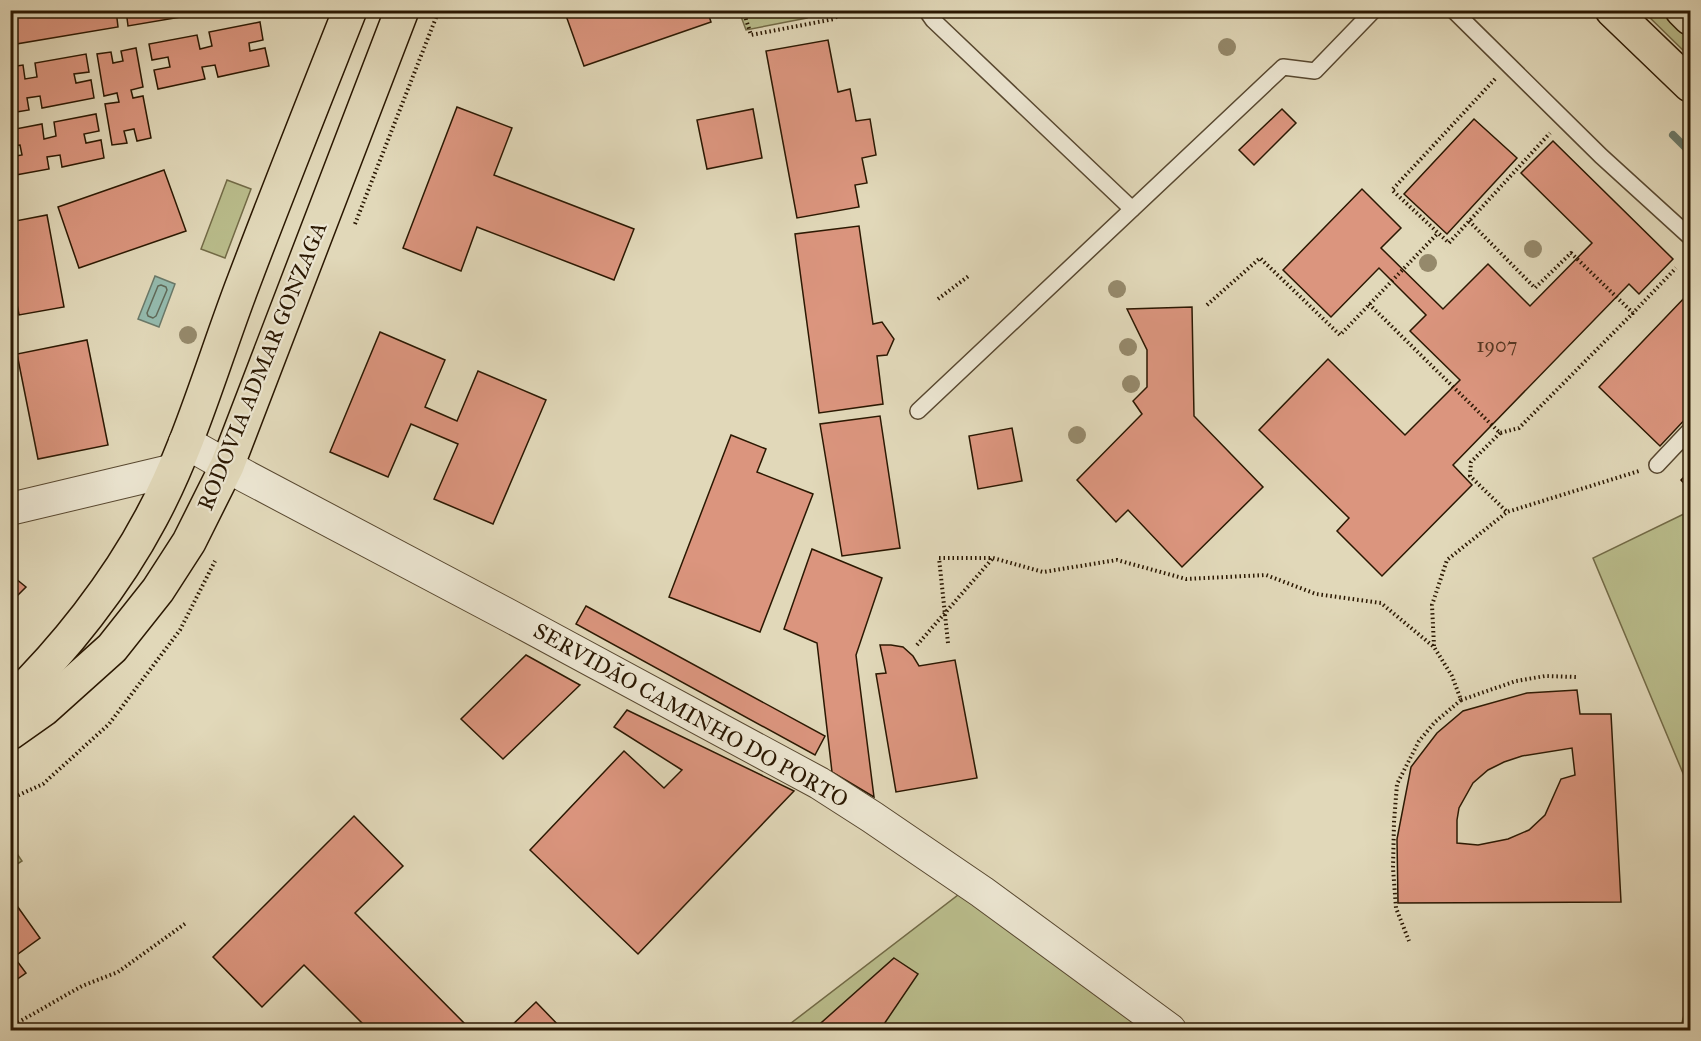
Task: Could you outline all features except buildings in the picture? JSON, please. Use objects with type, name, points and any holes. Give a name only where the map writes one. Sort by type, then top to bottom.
[{"type":"main road","name":"RODOVIA ADMAR GONZAGA","points":[[10,702],[81,624],[128,559],[152,517],[180,456],[244,281],[350,10]]},
{"type":"main road","name":"RODOVIA ADMAR GONZAGA","points":[[10,733],[44,710],[112,648],[158,590],[189,542],[226,466],[402,10]]},
{"type":"main road","points":[[1612,10],[1690,85]]},
{"type":"main road","points":[[1682,10],[1690,18]]},
{"type":"street","name":"SERVIDÃO CAMINHO DO PORTO","points":[[180,456],[226,466],[819,783],[982,892],[1170,1030]]},
{"type":"street","points":[[10,509],[180,456]]},
{"type":"lane","points":[[926,10],[933,20],[1132,209]]},
{"type":"lane","points":[[918,411],[1283,67],[1315,71],[1374,10]]},
{"type":"lane","points":[[1453,10],[1602,156],[1690,237]]},
{"type":"lane","points":[[1657,465],[1690,430]]},
{"type":"path","points":[[743,10],[751,35],[834,19],[843,10]]},
{"type":"path","points":[[1496,78],[1392,190],[1449,243],[1551,132]]},
{"type":"path","points":[[1469,221],[1536,288],[1571,253],[1633,313]]},
{"type":"path","points":[[1207,305],[1260,258],[1340,335],[1438,233]]},
{"type":"path","points":[[1507,512],[1470,476],[1471,462],[1500,433],[1519,428],[1676,268]]},
{"type":"path","points":[[938,299],[970,275]]},
{"type":"path","points":[[1370,304],[1500,433]]},
{"type":"path","points":[[1434,647],[1432,605],[1447,560],[1507,512],[1657,465]]},
{"type":"path","points":[[948,643],[939,558],[993,558],[1043,572],[1117,561],[1186,579],[1266,575],[1316,594],[1381,603],[1434,647],[1452,676],[1461,700]]},
{"type":"path","points":[[917,645],[993,558]]},
{"type":"path","points":[[1410,941],[1396,908],[1393,868],[1394,822],[1397,784],[1419,741],[1435,722],[1461,700],[1516,681],[1545,676],[1576,677]]},
{"type":"path","points":[[10,1027],[82,986],[118,972],[186,923]]},
{"type":"green space","points":[[739,10],[814,11],[807,18],[746,30]]},
{"type":"green space","points":[[1643,11],[1665,11],[1690,35],[1690,57]]},
{"type":"green space","points":[[227,180],[251,189],[225,258],[201,249]]},
{"type":"green space","points":[[1690,511],[1690,790],[1593,558]]},
{"type":"green space","points":[[11,845],[22,861],[10,868]]},
{"type":"green space","points":[[962,892],[1155,1030],[782,1030]]},
{"type":"green space","points":[[1690,992],[1690,1030],[1680,1030]]},
{"type":"water","points":[[155,276],[175,284],[159,327],[138,319]]},
{"type":"waterway","points":[[1673,135],[1690,152]]}]
